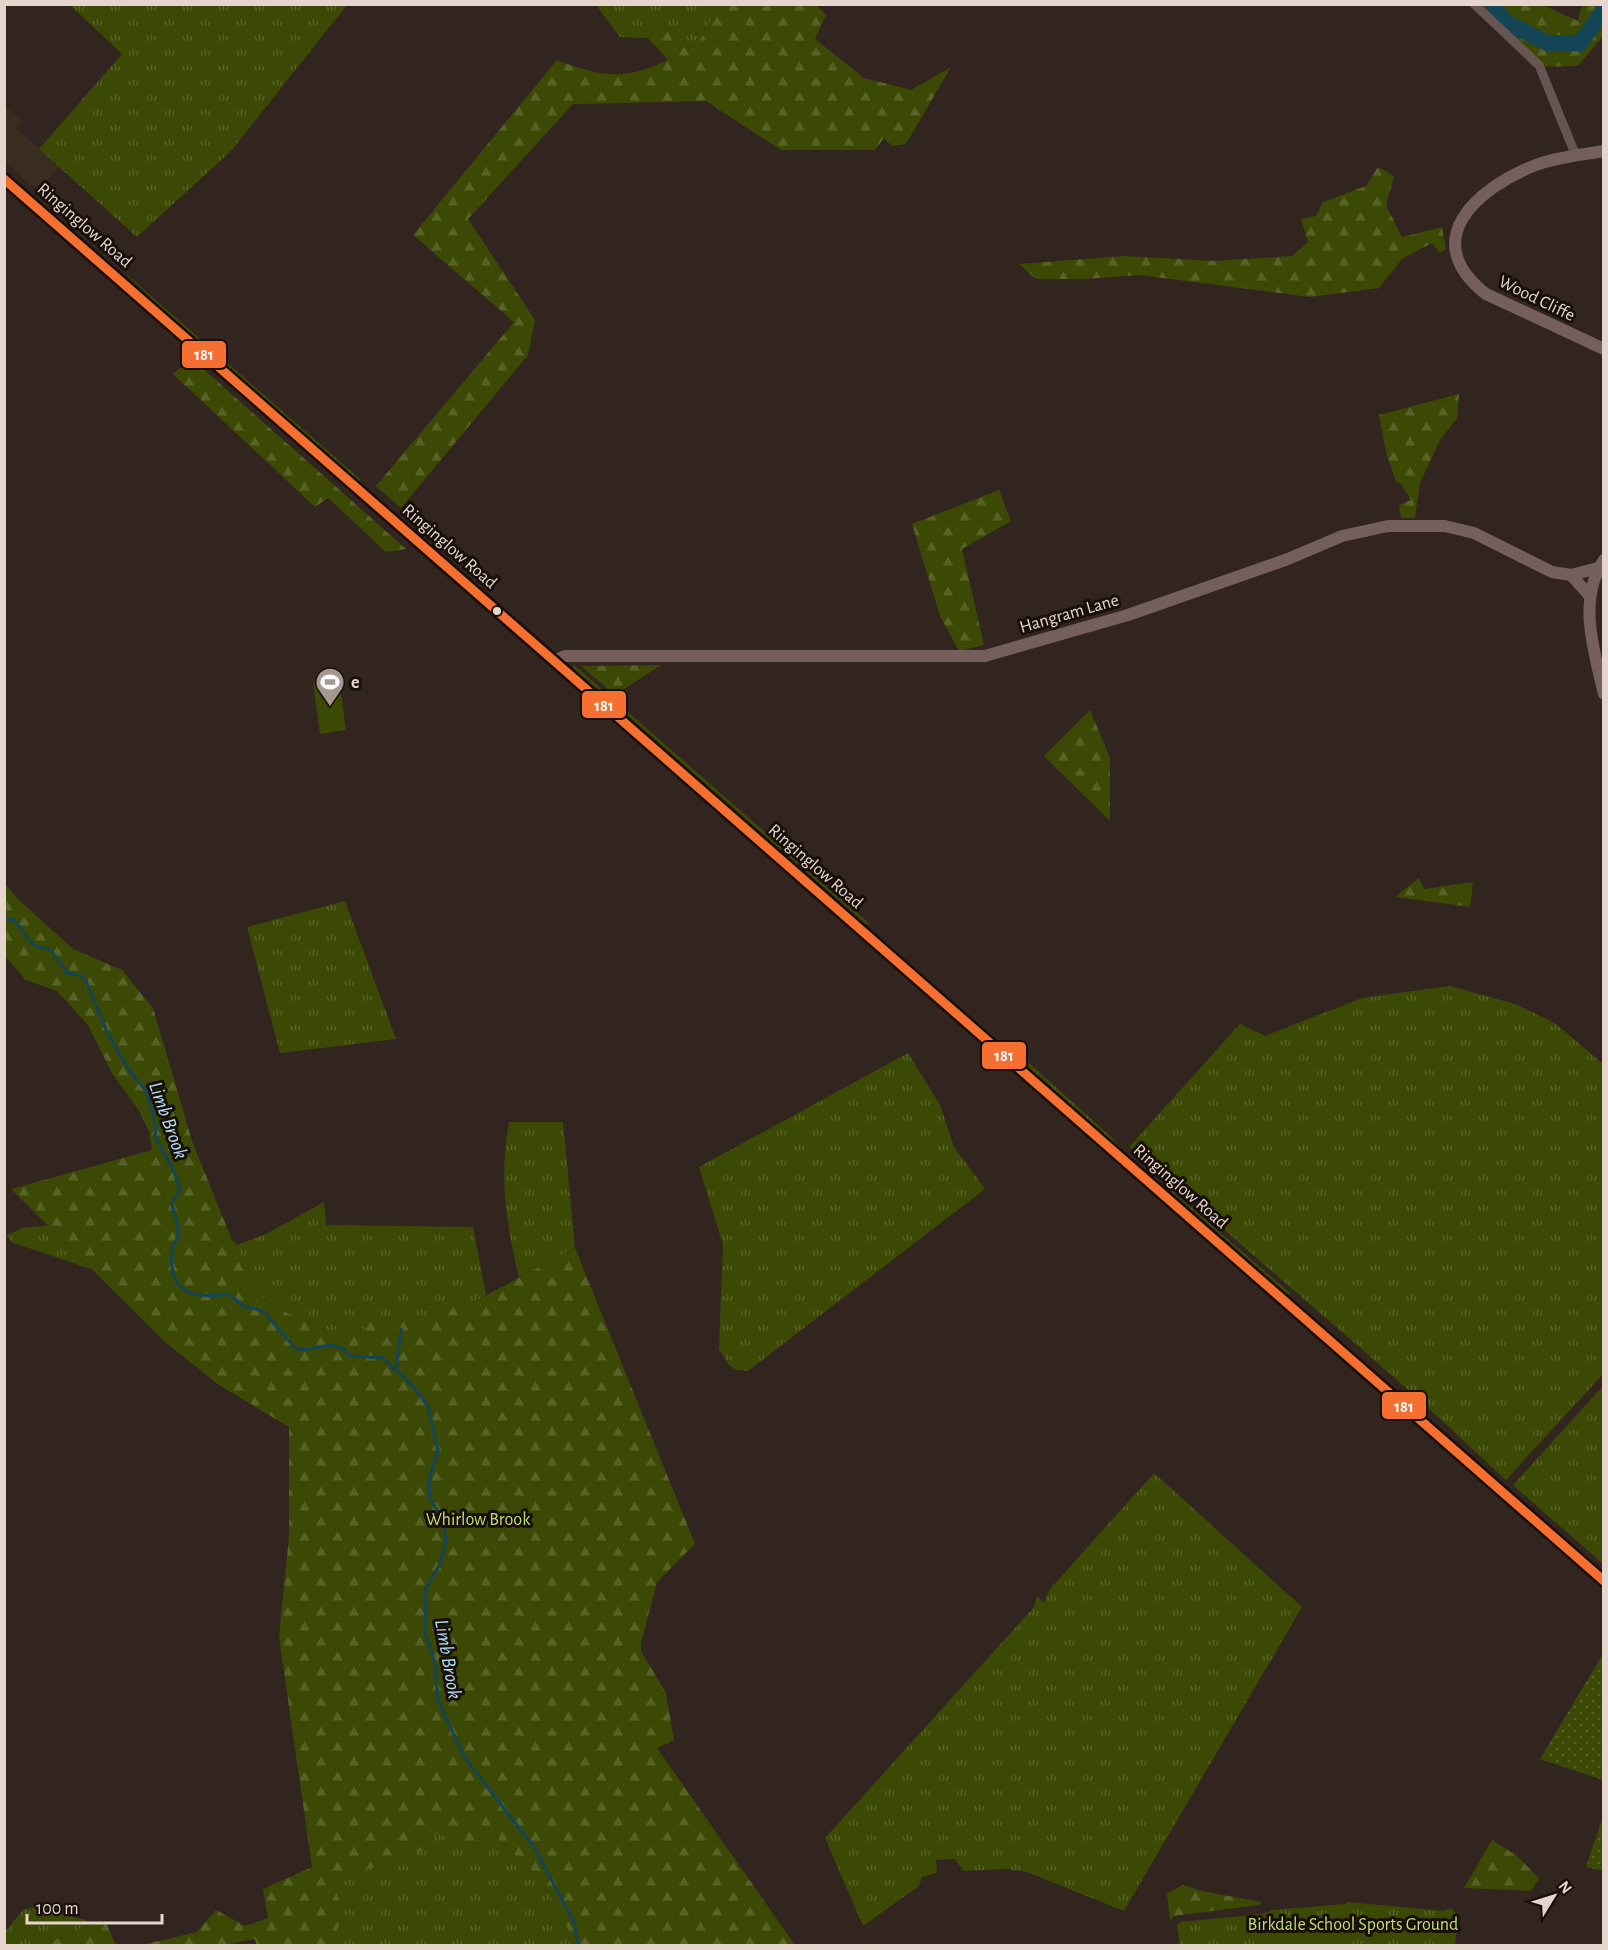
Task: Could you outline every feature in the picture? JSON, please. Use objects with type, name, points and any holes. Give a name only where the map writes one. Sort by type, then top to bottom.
[{"type":"street","points":[[1474,4],[1539,65],[1576,156]]},
{"type":"street","name":"Wood Cliffe","points":[[1604,151],[1538,164],[1480,195],[1471,205],[1455,235],[1459,264],[1473,284],[1486,294],[1604,349]]},
{"type":"street","name":"Ringinglow Road","points":[[4,178],[1604,1581]]},
{"type":"street","name":"Hangram Lane","points":[[554,661],[565,656],[985,656],[1128,615],[1288,559],[1342,536],[1388,526],[1445,526],[1474,533],[1552,572],[1571,575],[1601,564]]},
{"type":"street","points":[[1601,564],[1590,596],[1594,652],[1604,694]]},
{"type":"street","points":[[1571,575],[1590,596]]},
{"type":"shaded area","points":[[4,105],[23,121],[16,129],[60,165],[38,191],[5,162]]},
{"type":"green space","points":[[815,4],[826,15],[815,39],[864,78],[911,90],[951,67],[906,144],[892,146],[884,138],[875,150],[781,150],[706,101],[573,104],[468,219],[535,320],[528,355],[401,508],[376,486],[514,322],[413,235],[557,60],[600,73],[625,74],[668,60],[648,38],[663,22],[696,48],[718,5]]},
{"type":"green space","points":[[70,5],[347,5],[231,151],[137,237],[39,149],[122,54]]},
{"type":"green space","points":[[596,5],[718,5],[696,49],[663,22],[648,38],[620,37]]},
{"type":"green space","points":[[1471,5],[1543,5],[1578,21],[1582,5],[1603,5],[1603,36],[1578,66],[1533,67]]},
{"type":"green space","points":[[1378,167],[1394,176],[1386,205],[1402,237],[1442,227],[1446,249],[1440,253],[1432,243],[1402,259],[1379,288],[1310,297],[1139,275],[1085,279],[1036,279],[1019,264],[1125,256],[1215,261],[1292,256],[1308,242],[1301,219],[1316,216],[1323,202],[1366,186]]},
{"type":"green space","points":[[117,266],[361,480],[359,482]]},
{"type":"green space","points":[[192,359],[406,549],[386,552],[328,498],[315,507],[173,374]]},
{"type":"green space","points":[[1459,394],[1457,418],[1440,440],[1420,483],[1415,518],[1401,518],[1399,505],[1411,500],[1401,484],[1396,481],[1387,456],[1379,415]]},
{"type":"green space","points":[[999,490],[1011,521],[962,549],[984,645],[959,651],[940,616],[912,524]]},
{"type":"green space","points":[[573,664],[870,924],[866,924],[573,668]]},
{"type":"green space","points":[[661,665],[615,695],[581,666]]},
{"type":"green space","name":"e","points":[[339,679],[346,730],[320,734],[313,683]]},
{"type":"green space","points":[[1090,710],[1110,758],[1110,821],[1044,756]]},
{"type":"green space","points":[[1419,878],[1424,889],[1473,882],[1470,907],[1395,897]]},
{"type":"green space","name":"Whirlow Brook","points":[[4,883],[20,901],[73,949],[122,970],[153,1008],[192,1141],[232,1240],[237,1245],[249,1286],[276,1308],[332,1332],[364,1330],[366,1322],[426,1316],[430,1303],[472,1303],[575,1248],[695,1544],[657,1582],[641,1643],[641,1651],[666,1693],[674,1740],[657,1748],[795,1945],[571,1945],[562,1915],[553,1900],[495,1836],[454,1845],[439,1831],[419,1852],[333,1881],[343,1914],[335,1936],[337,1945],[257,1945],[255,1939],[224,1945],[142,1945],[197,1932],[216,1910],[245,1926],[268,1918],[263,1889],[312,1867],[279,1637],[289,1536],[289,1427],[219,1385],[164,1341],[11,1189],[152,1150],[149,1132],[140,1112],[112,1073],[88,1025],[57,991],[26,980],[5,956]]},
{"type":"green space","points":[[345,901],[396,1039],[280,1053],[247,927]]},
{"type":"green space","points":[[1450,986],[1515,1004],[1555,1023],[1603,1064],[1603,1374],[1506,1480],[1412,1393],[1129,1147],[1240,1024],[1265,1036],[1362,998]]},
{"type":"green space","points":[[1008,1044],[1110,1136],[1122,1150],[1005,1046]]},
{"type":"green space","points":[[908,1053],[940,1105],[954,1147],[985,1189],[748,1371],[736,1370],[729,1365],[719,1349],[723,1245],[699,1167]]},
{"type":"green space","points":[[509,1122],[563,1122],[575,1248],[519,1278],[505,1201],[504,1182]]},
{"type":"green space","points":[[1164,1184],[1290,1293],[1288,1295]]},
{"type":"green space","points":[[324,1202],[326,1225],[473,1227],[486,1295],[472,1303],[430,1303],[427,1316],[367,1322],[364,1330],[332,1332],[276,1308],[249,1286],[237,1245],[266,1234]]},
{"type":"green space","points":[[48,1226],[91,1269],[11,1242],[7,1235],[25,1227]]},
{"type":"green space","points":[[1603,1386],[1603,1564],[1513,1485]]},
{"type":"green space","points":[[1154,1473],[1302,1607],[1124,1911],[1027,1872],[1007,1869],[963,1871],[955,1859],[936,1860],[937,1873],[922,1877],[919,1886],[863,1926],[825,1838],[1034,1607],[1037,1596],[1044,1603],[1050,1589]]},
{"type":"green space","points":[[1603,1654],[1603,1780],[1540,1759]]},
{"type":"green space","points":[[1603,1817],[1603,1871],[1586,1867]]},
{"type":"green space","points":[[439,1830],[454,1845],[495,1836],[553,1900],[568,1930],[571,1945],[337,1945],[335,1936],[343,1914],[332,1881],[418,1852]]},
{"type":"green space","points":[[1492,1840],[1517,1856],[1539,1878],[1531,1891],[1464,1888]]},
{"type":"green space","points":[[1183,1885],[1206,1892],[1262,1902],[1259,1905],[1174,1916],[1170,1921],[1167,1893]]},
{"type":"green space","name":"Birkdale School Sports Ground","points":[[1347,1902],[1444,1911],[1451,1908],[1458,1916],[1455,1946],[1180,1945],[1177,1925],[1181,1922],[1263,1914],[1272,1910]]},
{"type":"green space","points":[[43,1904],[55,1913],[86,1920],[88,1925],[44,1945],[5,1946],[5,1932],[23,1910]]},
{"type":"green space","points":[[1275,1915],[1334,1919],[1332,1945],[1273,1945]]},
{"type":"green space","points":[[106,1923],[116,1945],[44,1945],[88,1925]]},
{"type":"waterway","points":[[1493,4],[1504,21],[1547,43],[1580,43],[1604,10]]},
{"type":"waterway","points":[[1603,4],[1604,8]]},
{"type":"waterway","name":"Limb Brook","points":[[4,919],[14,920],[32,943],[50,949],[67,973],[80,975],[86,981],[107,1032],[129,1070],[147,1092],[156,1128],[155,1136],[174,1172],[180,1190],[172,1203],[178,1231],[172,1250],[172,1266],[174,1277],[179,1285],[195,1294],[229,1294],[243,1306],[263,1311],[295,1348],[304,1350],[330,1345],[342,1348],[350,1356],[383,1358],[413,1386],[428,1406],[438,1451],[429,1480],[430,1499],[443,1519],[446,1541],[440,1564],[426,1588],[425,1631],[435,1664],[438,1701],[465,1758],[534,1847],[574,1922],[578,1946]]},
{"type":"waterway","points":[[396,1369],[401,1329]]},
{"type":"transit line","name":"181","points":[[4,179],[1604,1581]]},
{"type":"place","name":"e","points":[[330,708]]}]
